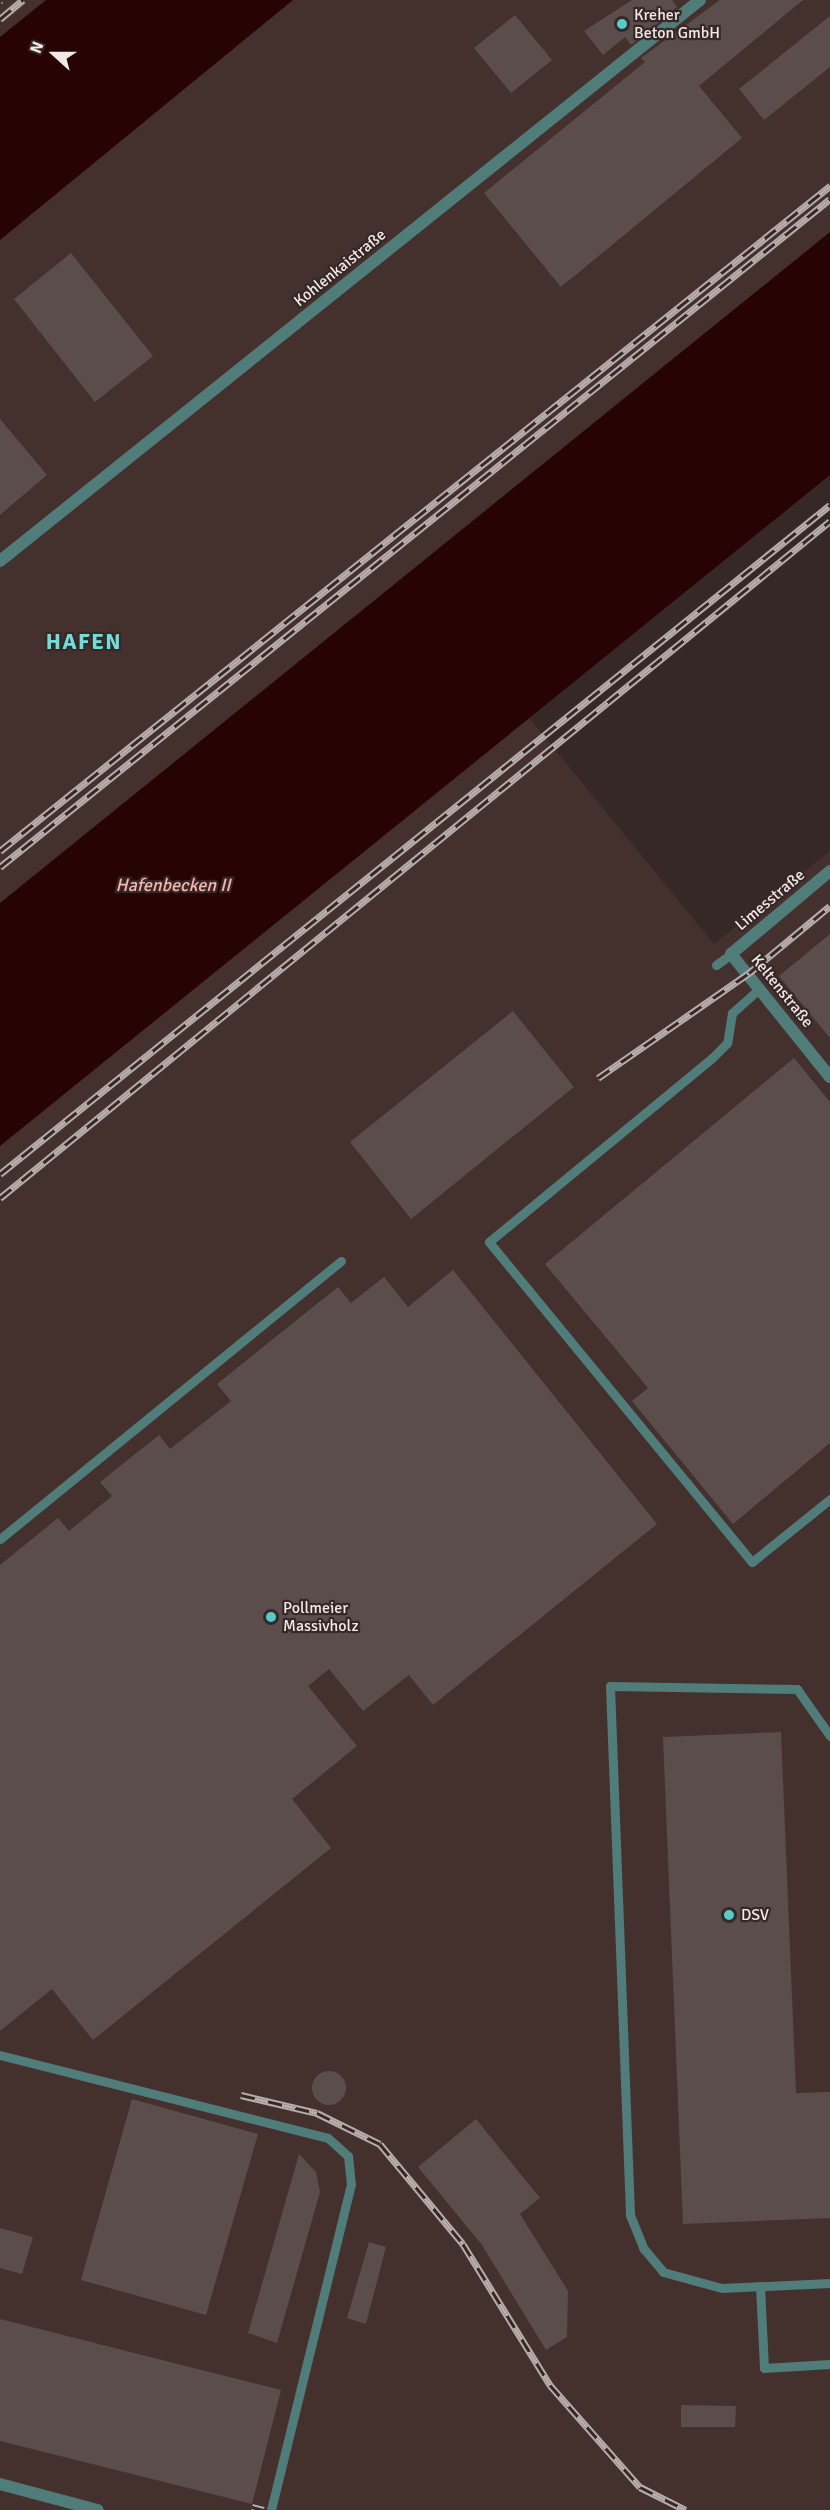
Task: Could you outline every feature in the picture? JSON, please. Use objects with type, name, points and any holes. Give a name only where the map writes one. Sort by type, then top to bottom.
[{"type":"street","name":"Kohlenkaistraße","points":[[0,561],[700,0]]},
{"type":"street","name":"Limesstraße","points":[[731,954],[830,870]]},
{"type":"street","name":"Keltenstraße","points":[[731,954],[830,1077]]},
{"type":"street","points":[[0,2484],[98,2510]]},
{"type":"lane","points":[[716,965],[731,954]]},
{"type":"lane","points":[[760,988],[732,1013],[728,1043],[712,1058],[489,1242],[752,1562],[830,1499]]},
{"type":"lane","points":[[0,1539],[341,1261]]},
{"type":"lane","points":[[830,1736],[797,1689],[610,1686],[630,2215],[644,2249],[663,2272],[722,2288],[830,2283]]},
{"type":"lane","points":[[0,2055],[328,2138],[348,2156],[351,2184],[271,2510]]},
{"type":"lane","points":[[760,2286],[764,2368],[830,2364]]},
{"type":"shaded area","points":[[0,0],[830,0],[830,419],[489,669],[714,944],[830,851],[830,2510],[0,2510]]},
{"type":"water","points":[[46,0],[293,0],[0,240],[0,37]]},
{"type":"water","name":"Hafenbecken II","points":[[830,232],[830,475],[0,1146],[0,903]]},
{"type":"building","name":"Kreher Beton GmbH","points":[[632,0],[672,0],[677,7],[631,45],[625,37],[603,55],[584,31]]},
{"type":"building","points":[[720,0],[803,0],[699,86],[742,138],[561,287],[484,193],[645,62],[641,58]]},
{"type":"building","points":[[515,15],[552,60],[511,93],[474,48]]},
{"type":"building","points":[[830,16],[830,67],[764,120],[739,89]]},
{"type":"building","points":[[71,253],[153,356],[95,402],[14,299]]},
{"type":"building","points":[[0,419],[47,475],[0,515]]},
{"type":"building","points":[[830,934],[830,1038],[779,976]]},
{"type":"building","points":[[513,1011],[574,1087],[411,1219],[350,1142]]},
{"type":"building","points":[[794,1058],[830,1102],[830,1443],[733,1524],[632,1401],[648,1388],[545,1264]]},
{"type":"building","name":"Pollmeier Massivholz","points":[[453,1270],[657,1524],[433,1705],[409,1675],[363,1711],[329,1669],[308,1686],[357,1746],[292,1799],[331,1848],[93,2040],[52,1989],[0,2031],[0,1565],[58,1518],[69,1531],[112,1496],[100,1482],[159,1435],[170,1449],[231,1401],[217,1384],[338,1287],[351,1303],[384,1277],[408,1307]]},
{"type":"building","name":"DSV","points":[[781,1732],[796,2093],[830,2092],[830,2218],[683,2224],[663,1737]]},
{"type":"building","points":[[329,2071],[341,2076],[346,2088],[341,2100],[329,2105],[317,2100],[312,2088],[317,2076]]},
{"type":"building","points":[[132,2099],[258,2134],[206,2315],[81,2280]]},
{"type":"building","points":[[476,2119],[540,2198],[520,2214],[568,2291],[567,2337],[546,2350],[482,2245],[418,2167]]},
{"type":"building","points":[[299,2154],[316,2172],[320,2192],[277,2343],[248,2333]]},
{"type":"building","points":[[0,2228],[33,2237],[22,2274],[0,2268]]},
{"type":"building","points":[[369,2242],[386,2247],[366,2324],[347,2318]]},
{"type":"building","points":[[0,2319],[281,2390],[252,2504],[0,2441]]},
{"type":"building","points":[[681,2405],[736,2406],[735,2427],[681,2427]]},
{"type":"railway","points":[[0,19],[23,0]]},
{"type":"railway","points":[[0,851],[830,186]]},
{"type":"railway","points":[[0,867],[830,199]]},
{"type":"railway","points":[[0,1174],[830,505]]},
{"type":"railway","points":[[0,1198],[830,521]]},
{"type":"railway","points":[[598,1078],[749,973],[830,906]]},
{"type":"railway","points":[[241,2095],[317,2113],[380,2144],[463,2244],[550,2385],[640,2487],[686,2510]]},
{"type":"railway","points":[[252,2507],[264,2510]]},
{"type":"place","name":"Kreher Beton GmbH","points":[[622,24]]},
{"type":"place","name":"Pollmeier Massivholz","points":[[271,1617]]},
{"type":"place","name":"DSV","points":[[729,1915]]},
{"type":"district","name":"HAFEN","points":[[84,642]]}]
